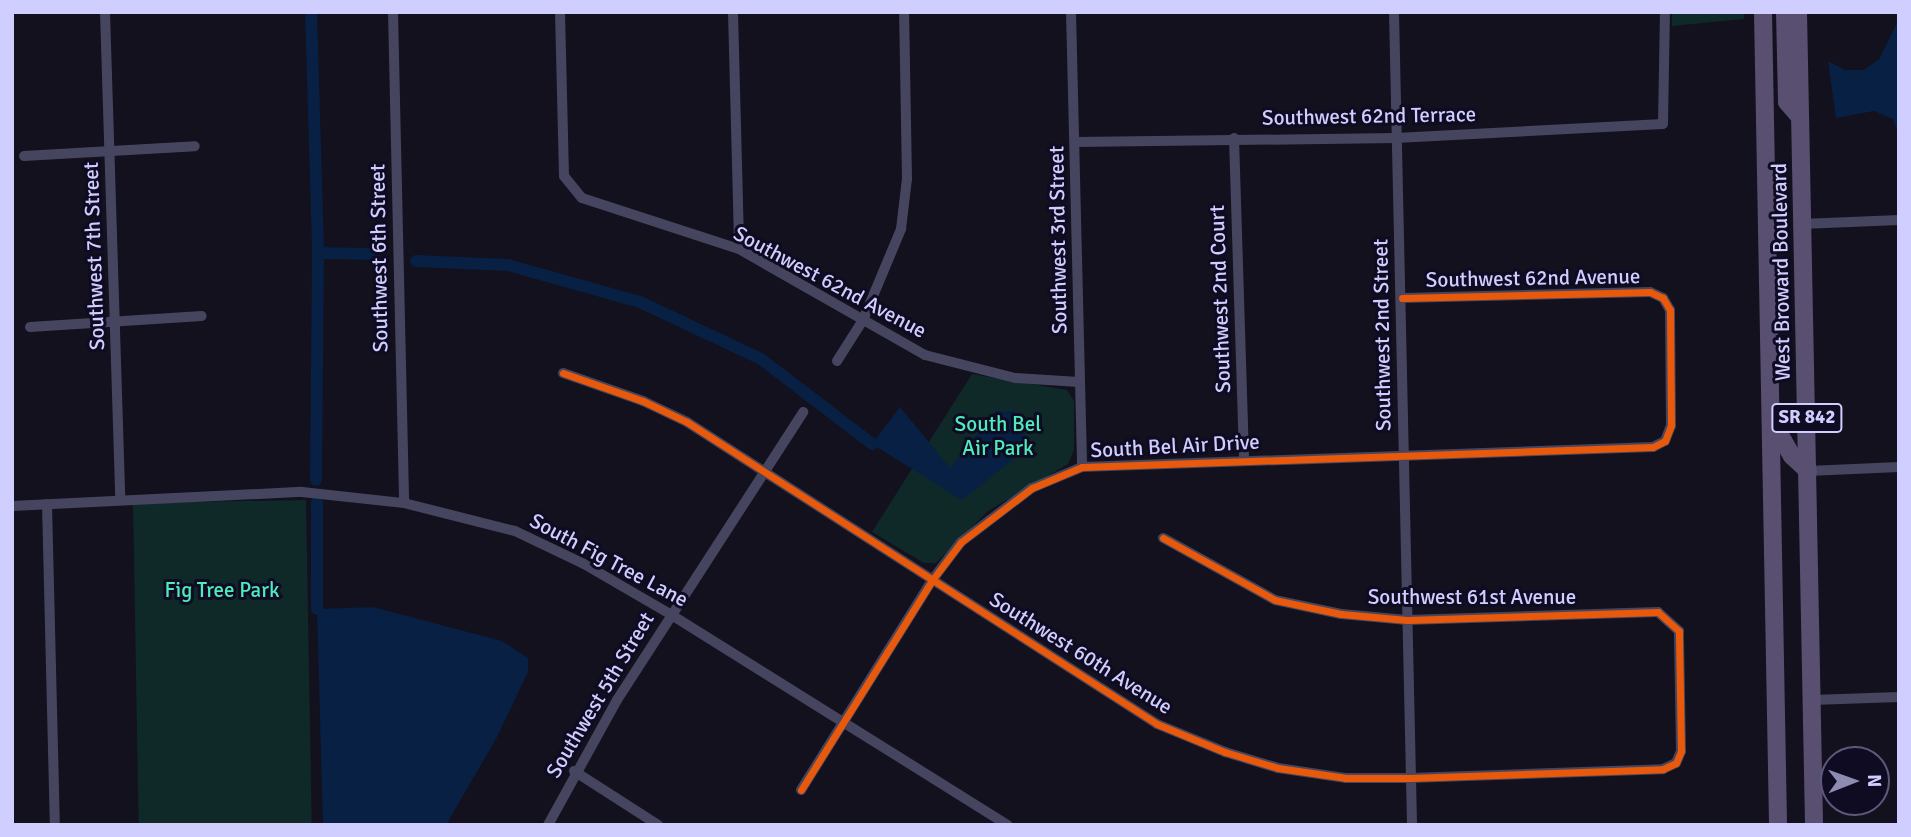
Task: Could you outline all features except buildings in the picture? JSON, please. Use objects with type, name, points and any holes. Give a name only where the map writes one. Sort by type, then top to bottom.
[{"type":"main road","name":"West Broward Boulevard","points":[[1763,12],[1778,825]]},
{"type":"main road","points":[[1785,12],[1787,102],[1800,117]]},
{"type":"main road","name":"West Broward Boulevard","points":[[1798,12],[1814,825]]},
{"type":"main road","points":[[1770,418],[1792,456],[1808,471]]},
{"type":"street","name":"Southwest 7th Street","points":[[105,12],[120,498]]},
{"type":"street","name":"Southwest 6th Street","points":[[393,12],[404,503]]},
{"type":"street","name":"Southwest 62nd Avenue","points":[[560,12],[564,176],[582,198],[739,250],[925,355],[977,371],[1079,382]]},
{"type":"street","points":[[733,12],[739,250]]},
{"type":"street","points":[[837,360],[863,320],[901,229],[906,197],[904,12]]},
{"type":"street","name":"Southwest 3rd Street","points":[[1071,12],[1082,467]]},
{"type":"street","name":"Southwest 2nd Street","points":[[1394,12],[1412,825]]},
{"type":"street","name":"Southwest 62nd Terrace","points":[[1076,142],[1396,138],[1663,124],[1665,12]]},
{"type":"street","name":"Southwest 2nd Court","points":[[1234,138],[1244,459]]},
{"type":"street","points":[[24,156],[195,146]]},
{"type":"street","points":[[1802,224],[1899,220]]},
{"type":"street","name":"Southwest 62nd Avenue","points":[[1402,298],[1650,292],[1663,298],[1670,310],[1671,425],[1665,441]]},
{"type":"street","points":[[30,327],[202,316]]},
{"type":"street","name":"Southwest 60th Avenue","points":[[564,373],[643,401],[765,471],[1157,724],[1278,768],[1346,778],[1410,778],[1663,769],[1676,763]]},
{"type":"street","name":"Southwest 5th Street","points":[[548,825],[574,771],[670,614],[803,412]]},
{"type":"street","name":"South Bel Air Drive","points":[[801,790],[933,579],[961,542],[995,513],[1032,488],[1082,467],[1244,459],[1653,447],[1665,441]]},
{"type":"street","points":[[1808,471],[1899,467]]},
{"type":"street","name":"South Fig Tree Lane","points":[[12,506],[120,498],[302,492],[404,503],[515,531],[584,564],[670,614],[1008,825]]},
{"type":"street","points":[[47,504],[55,825]]},
{"type":"street","name":"Southwest 61st Avenue","points":[[1163,538],[1275,600],[1341,614],[1407,620],[1658,612],[1671,619],[1679,631],[1681,751],[1676,763]]},
{"type":"street","points":[[1812,701],[1899,697]]},
{"type":"street","points":[[574,771],[658,825]]},
{"type":"green space","points":[[1672,12],[1744,12],[1744,19],[1672,26]]},
{"type":"green space","name":"South Bel Air Park","points":[[972,374],[1067,390],[1074,401],[1074,450],[1068,464],[988,511],[936,563],[924,563],[872,532]]},
{"type":"green space","name":"Fig Tree Park","points":[[306,500],[312,825],[139,825],[133,503]]},
{"type":"water","points":[[1899,18],[1899,135],[1893,119],[1874,111],[1836,118],[1828,61],[1845,70],[1864,70],[1880,58]]},
{"type":"water","points":[[900,407],[950,468],[995,411],[1014,411],[1030,446],[962,500],[872,444]]},
{"type":"water","points":[[373,607],[502,641],[528,658],[528,672],[496,739],[446,825],[323,825],[317,609]]},
{"type":"waterway","points":[[311,12],[318,253],[316,480]]},
{"type":"waterway","points":[[318,253],[374,254]]},
{"type":"waterway","points":[[416,261],[508,265],[640,302],[761,359],[872,444]]},
{"type":"waterway","points":[[317,502],[317,609]]},
{"type":"cycle path","points":[[801,790],[933,579],[961,542],[1032,488],[1082,467],[1653,447],[1665,441],[1671,425],[1670,310],[1663,298],[1650,292],[1402,298]]},
{"type":"cycle path","points":[[563,373],[643,401],[687,422],[1157,724],[1225,752],[1278,768],[1346,778],[1663,769],[1676,763],[1681,751],[1679,631],[1658,612],[1407,620],[1341,614],[1275,600],[1163,538]]}]
